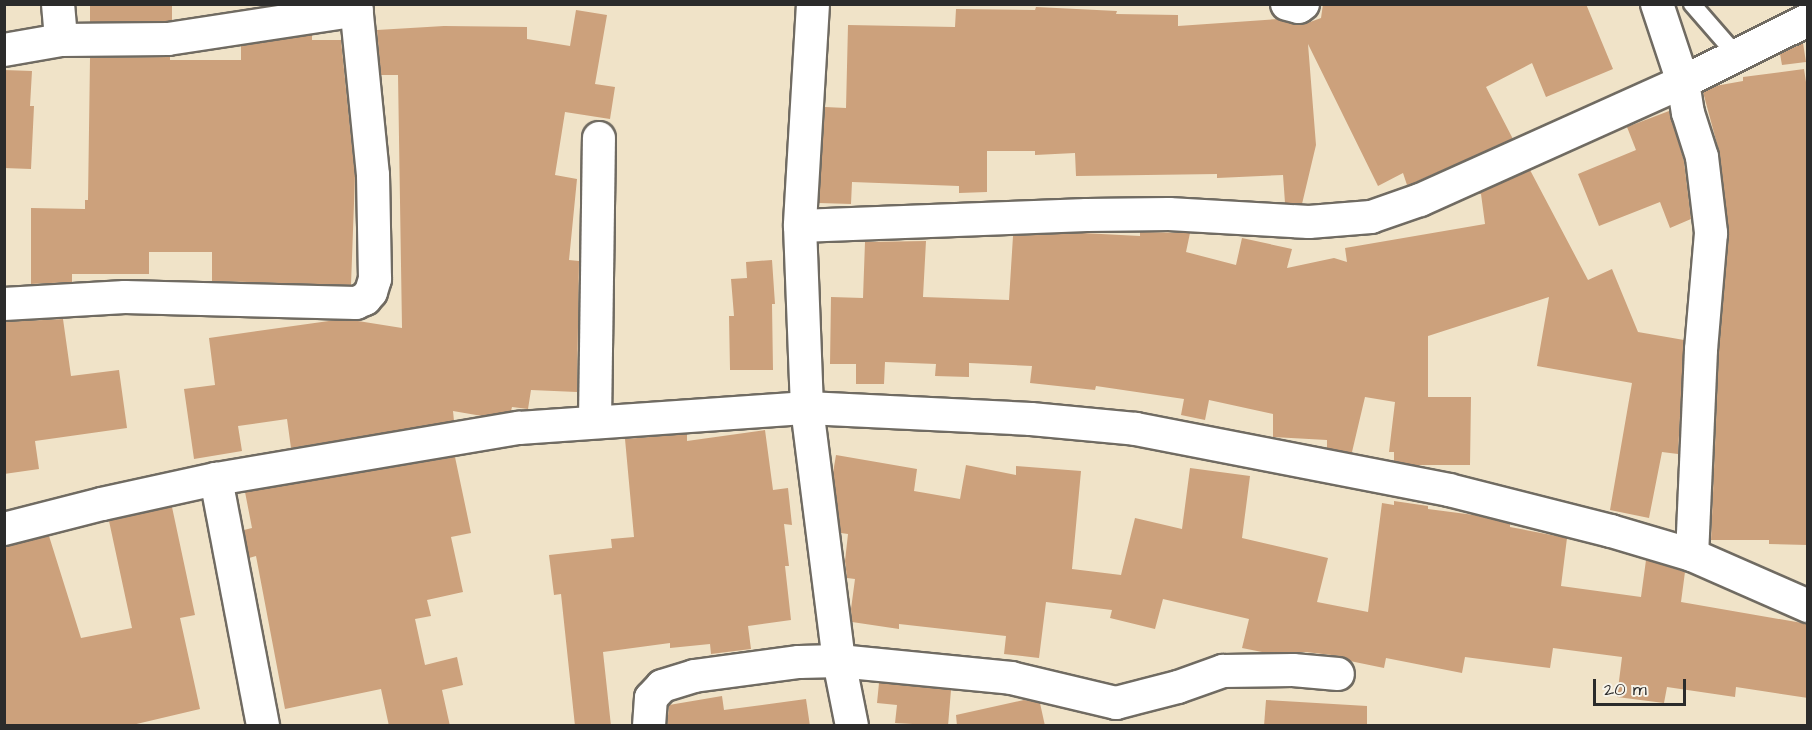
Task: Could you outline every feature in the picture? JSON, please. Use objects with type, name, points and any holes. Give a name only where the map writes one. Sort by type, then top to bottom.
[{"type":"street","points":[[58,4],[61,40]]},
{"type":"street","points":[[813,4],[800,226],[807,408],[839,661],[852,726]]},
{"type":"street","points":[[1287,4],[1299,7],[1303,4]]},
{"type":"street","points":[[1657,4],[1683,82],[1688,113],[1702,157],[1711,233],[1701,350],[1692,555]]},
{"type":"street","points":[[4,50],[61,40],[168,39],[357,7],[373,175],[375,279],[371,292],[365,299],[356,303],[125,297],[4,304]]},
{"type":"street","points":[[800,226],[1075,215],[1169,214],[1309,222],[1371,217],[1420,200],[1683,82],[1738,57],[1808,20]]},
{"type":"street","points":[[595,422],[599,138]]},
{"type":"street","points":[[4,529],[102,504],[216,479],[519,428],[807,408],[1031,419],[1136,429],[1449,490],[1611,531],[1692,555],[1808,606]]},
{"type":"street","points":[[216,479],[262,726]]},
{"type":"street","points":[[649,726],[651,698],[662,686],[694,676],[799,662],[839,661],[1011,678],[1116,703],[1178,687],[1223,671],[1293,670],[1338,674]]},
{"type":"lane","points":[[1692,4],[1738,57]]},
{"type":"building","points":[[90,4],[172,4],[172,22],[90,22]]},
{"type":"building","points":[[1323,4],[1586,4],[1613,69],[1546,97],[1532,63],[1486,87],[1513,139],[1413,183],[1407,185],[1403,173],[1378,186],[1308,44],[1316,145],[1302,204],[1285,203],[1283,175],[1217,178],[1217,174],[1076,176],[1075,153],[1035,155],[1035,151],[987,151],[987,192],[959,193],[959,186],[852,182],[851,204],[819,203],[825,107],[846,108],[848,25],[955,27],[956,9],[1035,10],[1036,7],[1117,11],[1116,14],[1178,15],[1178,26],[1278,19],[1302,25],[1321,18]]},
{"type":"building","points":[[576,10],[607,15],[595,84],[615,87],[610,119],[565,112],[555,175],[577,179],[569,260],[579,261],[577,392],[531,390],[528,409],[512,407],[511,411],[482,416],[453,411],[454,421],[291,448],[287,419],[238,426],[242,451],[194,459],[184,389],[215,385],[209,338],[336,320],[402,328],[398,75],[381,75],[377,30],[444,26],[527,27],[527,39],[570,46]]},
{"type":"building","points":[[312,35],[312,40],[341,40],[355,176],[351,285],[212,281],[212,252],[149,252],[149,274],[72,274],[72,282],[31,284],[31,208],[85,209],[85,200],[88,200],[90,58],[170,57],[170,60],[241,60],[241,46]]},
{"type":"building","points":[[1803,43],[1806,62],[1782,65],[1780,54]]},
{"type":"building","points":[[1804,69],[1808,95],[1808,545],[1769,544],[1769,540],[1711,540],[1719,351],[1729,234],[1720,155],[1703,92],[1715,86],[1743,81],[1743,77]]},
{"type":"building","points":[[4,70],[32,71],[30,106],[34,106],[31,169],[4,168]]},
{"type":"building","points":[[1669,111],[1684,161],[1691,219],[1670,228],[1660,202],[1599,226],[1578,174],[1636,150],[1627,127]]},
{"type":"building","points":[[1530,170],[1588,280],[1612,269],[1638,332],[1684,340],[1678,454],[1662,452],[1649,518],[1610,510],[1632,383],[1537,366],[1549,297],[1428,336],[1428,397],[1471,397],[1470,465],[1414,465],[1394,461],[1394,452],[1389,452],[1395,402],[1365,397],[1352,452],[1348,452],[1327,448],[1327,440],[1273,437],[1273,414],[1209,400],[1205,420],[1181,415],[1184,399],[1096,386],[1095,390],[1030,383],[1032,366],[969,363],[969,377],[935,376],[936,364],[885,362],[884,384],[856,384],[856,364],[830,364],[831,297],[863,298],[865,242],[926,241],[923,297],[1009,300],[1013,236],[1082,233],[1140,236],[1140,232],[1190,233],[1186,252],[1236,265],[1242,238],[1292,249],[1287,268],[1334,258],[1347,262],[1345,248],[1485,224],[1481,194],[1477,194]]},
{"type":"building","points":[[772,260],[775,304],[772,304],[773,370],[730,370],[729,316],[734,316],[731,279],[747,278],[746,262]]},
{"type":"building","points":[[63,319],[71,376],[119,370],[127,428],[35,441],[39,469],[4,474],[4,322]]},
{"type":"building","points":[[765,430],[773,490],[788,488],[792,525],[784,524],[789,566],[785,566],[791,620],[748,626],[751,649],[711,654],[710,644],[670,648],[670,643],[603,652],[611,726],[575,726],[561,594],[554,595],[549,555],[612,548],[611,539],[634,537],[625,439],[687,434],[687,441]]},
{"type":"building","points":[[836,455],[917,469],[914,491],[960,499],[966,465],[1016,475],[1016,466],[1081,471],[1072,569],[1121,575],[1135,518],[1182,529],[1190,468],[1250,476],[1242,538],[1328,558],[1317,602],[1368,612],[1382,503],[1394,505],[1394,501],[1428,506],[1428,509],[1474,515],[1510,524],[1510,527],[1567,538],[1561,586],[1641,597],[1646,560],[1685,572],[1681,602],[1808,624],[1808,698],[1736,687],[1735,697],[1667,687],[1664,703],[1617,697],[1622,657],[1553,648],[1550,668],[1465,657],[1462,673],[1386,658],[1384,668],[1350,661],[1340,656],[1306,652],[1262,652],[1242,648],[1249,619],[1163,599],[1155,629],[1110,618],[1112,610],[1046,602],[1039,658],[1004,654],[1006,636],[899,624],[899,629],[852,622],[851,609],[855,579],[847,578],[845,561],[848,534],[841,533],[833,473]]},
{"type":"building","points":[[455,457],[471,533],[451,537],[463,592],[427,600],[431,616],[415,619],[425,665],[457,657],[463,685],[442,690],[450,726],[389,726],[381,689],[285,709],[256,556],[249,558],[244,530],[252,528],[245,492]]},
{"type":"building","points":[[172,507],[195,615],[180,618],[200,709],[128,726],[4,726],[4,547],[49,536],[81,638],[132,628],[109,521]]},
{"type":"building","points":[[879,683],[951,690],[948,726],[895,723],[897,705],[877,703]]},
{"type":"building","points":[[722,696],[724,710],[806,699],[810,726],[667,726],[669,705]]},
{"type":"building","points":[[1024,700],[1040,703],[1045,726],[957,726],[956,715]]},
{"type":"building","points":[[1266,700],[1367,706],[1367,726],[1264,726]]}]
